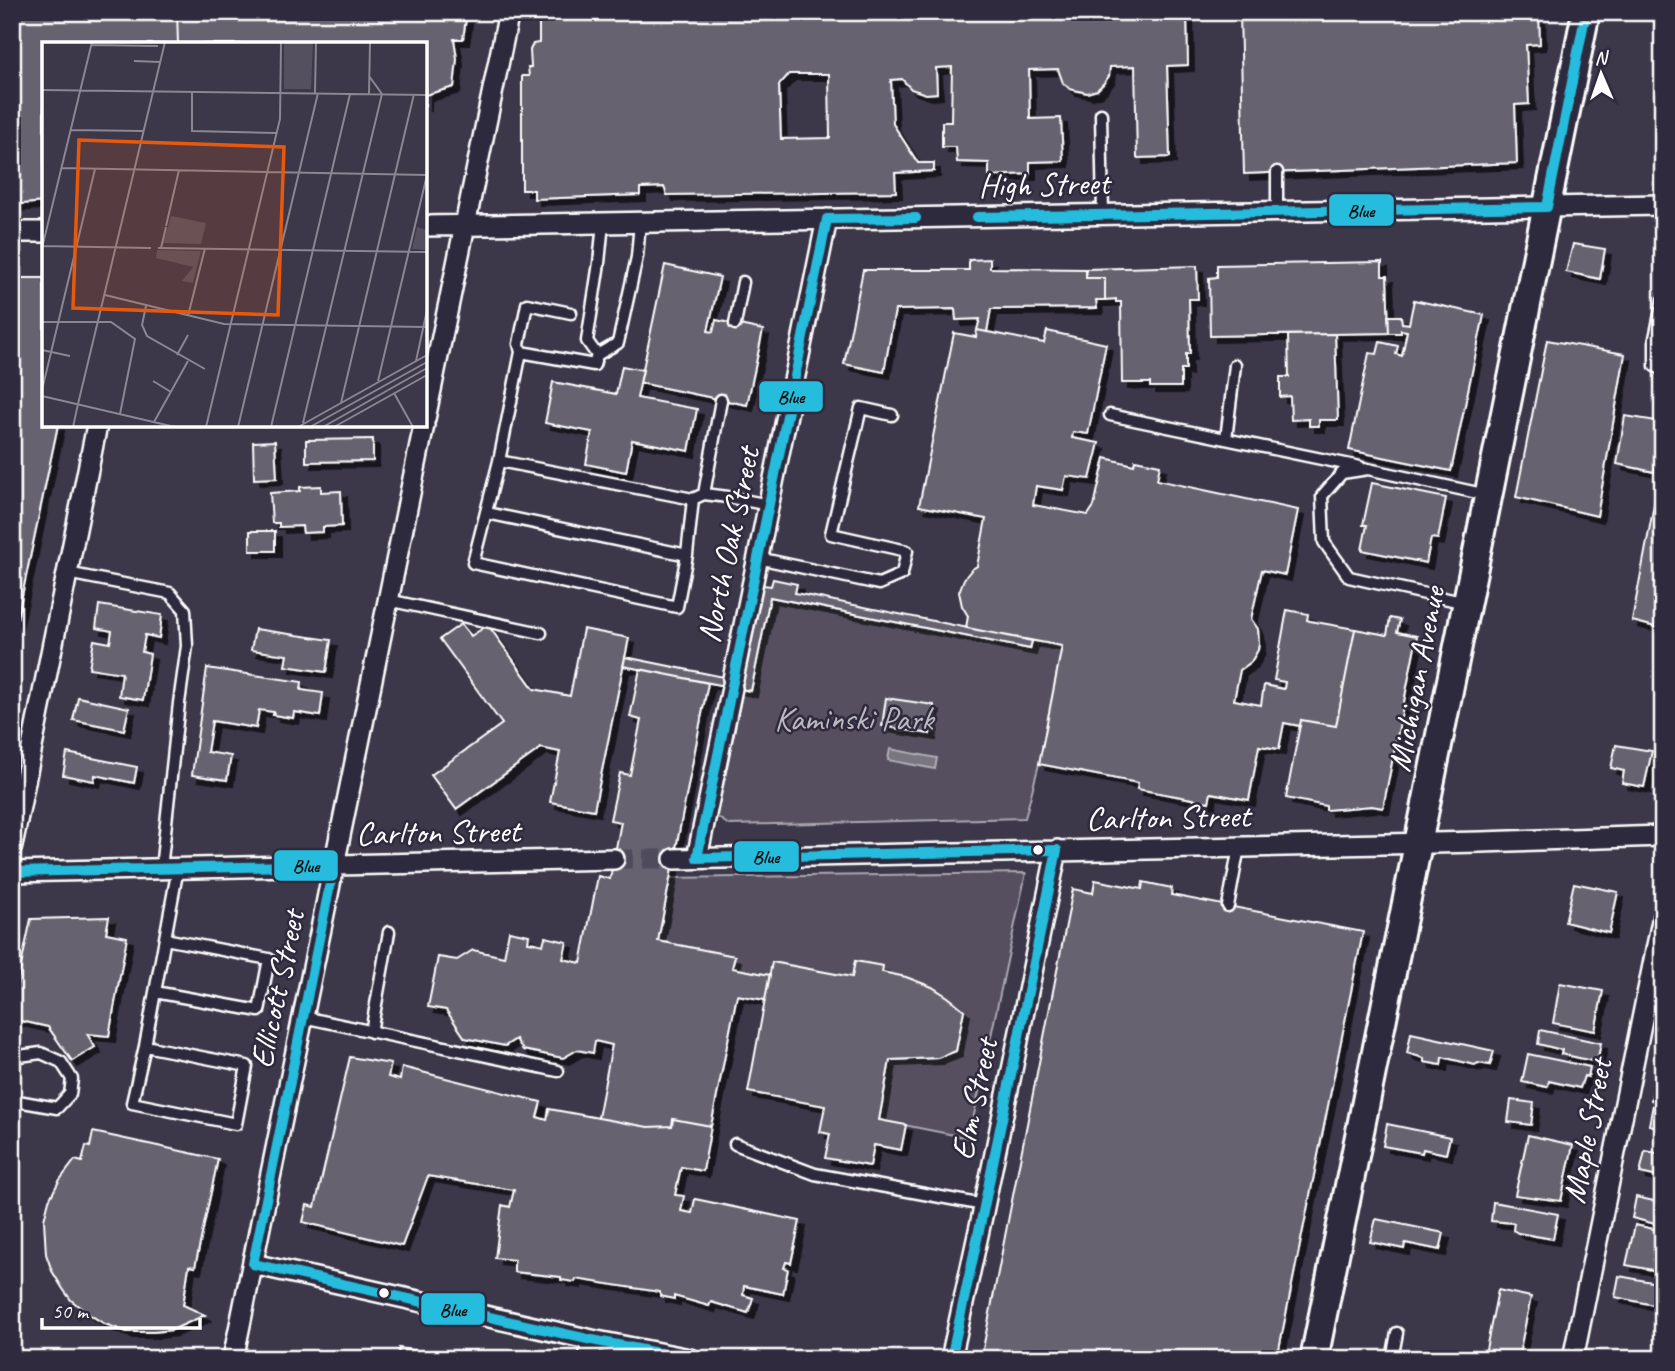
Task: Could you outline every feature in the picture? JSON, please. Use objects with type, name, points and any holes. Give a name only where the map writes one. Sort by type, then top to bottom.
[{"type":"street","points":[[427,408],[509,12]]},
{"type":"street","name":"Michigan Avenue","points":[[1314,1359],[1586,12]]},
{"type":"street","name":"High Street","points":[[427,226],[1663,205]]},
{"type":"street","name":"North Oak Street","points":[[697,858],[827,219]]},
{"type":"street","points":[[12,232],[42,232]]},
{"type":"street","points":[[12,846],[97,427]]},
{"type":"street","name":"Ellicott Street","points":[[233,1359],[424,427]]},
{"type":"street","name":"Carlton Street","points":[[674,859],[1663,836]]},
{"type":"street","name":"Elm Street","points":[[951,1359],[1057,850]]},
{"type":"street","name":"Carlton Street","points":[[12,872],[614,859]]},
{"type":"street","name":"Maple Street","points":[[1573,1359],[1663,916]]},
{"type":"street","points":[[253,1264],[591,1349],[690,1359]]},
{"type":"lane","points":[[1101,114],[1102,215]]},
{"type":"lane","points":[[1277,172],[1277,212]]},
{"type":"lane","points":[[521,352],[594,365],[597,355],[618,343],[637,257],[640,222]]},
{"type":"lane","points":[[597,355],[587,341],[603,223]]},
{"type":"lane","points":[[735,324],[743,282]]},
{"type":"lane","points":[[1663,300],[1655,338],[1655,366],[1663,370]]},
{"type":"lane","points":[[571,313],[527,304],[519,344],[521,352],[499,461],[473,563],[677,607],[687,555],[692,499]]},
{"type":"lane","points":[[1226,439],[1235,365]]},
{"type":"lane","points":[[704,494],[721,400]]},
{"type":"lane","points":[[758,558],[879,584],[902,574],[907,551],[831,534],[861,408],[892,415]]},
{"type":"lane","points":[[1110,415],[1488,496]]},
{"type":"lane","points":[[499,461],[692,499],[704,494],[769,505]]},
{"type":"lane","points":[[1368,469],[1342,473],[1322,496],[1324,542],[1349,577],[1466,603]]},
{"type":"lane","points":[[486,513],[687,555]]},
{"type":"lane","points":[[67,573],[170,593],[185,610],[187,646],[179,703],[165,939],[132,1103],[236,1124],[247,1066],[145,1046]]},
{"type":"lane","points":[[388,600],[541,633]]},
{"type":"lane","points":[[1228,906],[1239,847]]},
{"type":"lane","points":[[371,1032],[389,932]]},
{"type":"lane","points":[[155,992],[259,1012],[270,959],[165,939]]},
{"type":"lane","points":[[303,1017],[558,1071]]},
{"type":"lane","points":[[12,1057],[41,1053],[61,1062],[72,1079],[70,1094],[57,1108],[12,1100]]},
{"type":"lane","points":[[735,1144],[815,1174],[984,1205]]},
{"type":"lane","points":[[1392,1359],[1398,1333]]},
{"type":"green space","name":"Kaminski Park","points":[[770,597],[1030,649],[1032,641],[1062,646],[1039,764],[1025,818],[729,825],[716,816],[743,690],[751,691]]},
{"type":"green space","points":[[1026,873],[969,1138],[879,1120],[890,1060],[938,1058],[956,1051],[964,1010],[945,995],[916,981],[882,972],[882,966],[855,961],[852,977],[770,975],[732,968],[734,956],[658,941],[670,878]]},
{"type":"shaded area","points":[[890,749],[937,758],[935,769],[888,760]]},
{"type":"building","points":[[12,12],[177,12],[178,42],[42,42],[42,202],[12,205]]},
{"type":"building","points":[[177,12],[467,12],[463,39],[454,39],[457,59],[454,87],[427,94],[427,42],[178,42]]},
{"type":"building","points":[[1187,12],[1188,65],[1167,66],[1170,157],[1137,158],[1135,66],[1110,67],[1109,76],[1103,84],[1097,90],[1087,93],[1070,89],[1063,83],[1058,69],[1029,70],[1030,119],[1061,118],[1063,161],[1030,162],[1030,174],[989,176],[989,163],[957,162],[956,147],[942,147],[942,122],[951,122],[952,67],[936,68],[937,93],[926,94],[911,89],[902,79],[891,80],[893,124],[918,163],[934,163],[934,171],[895,173],[896,192],[667,195],[664,187],[640,188],[640,195],[534,199],[534,190],[522,190],[522,76],[529,76],[530,50],[533,44],[539,43],[539,13]],"holes":[[[789,74],[829,74],[830,138],[781,139],[779,85]]]},
{"type":"building","points":[[1240,12],[1539,12],[1540,44],[1526,45],[1529,104],[1515,105],[1517,163],[1244,174]]},
{"type":"building","points":[[1573,244],[1605,249],[1600,279],[1566,272]]},
{"type":"building","points":[[990,259],[990,268],[1086,269],[1086,278],[1105,278],[1105,300],[1096,300],[1097,308],[991,309],[987,332],[977,330],[980,319],[956,320],[955,309],[895,310],[884,372],[844,364],[863,270],[969,270],[969,260]]},
{"type":"building","points":[[1382,262],[1382,276],[1387,276],[1389,333],[1210,336],[1209,278],[1217,277],[1217,265]]},
{"type":"building","points":[[665,265],[720,277],[708,331],[713,332],[716,320],[763,330],[747,405],[640,383]]},
{"type":"building","points":[[1197,266],[1198,299],[1189,299],[1190,354],[1186,354],[1186,369],[1181,369],[1181,387],[1122,383],[1121,302],[1116,302],[1116,299],[1105,300],[1105,278],[1086,278],[1086,269]]},
{"type":"building","points":[[12,278],[42,278],[42,427],[58,427],[12,643]]},
{"type":"building","points":[[1414,300],[1484,315],[1451,471],[1349,450],[1369,353],[1377,354],[1380,342],[1398,346],[1396,354],[1402,356],[1407,331],[1389,333],[1388,316],[1401,316],[1402,323],[1409,324]]},
{"type":"building","points":[[977,330],[1044,343],[1047,331],[1106,344],[1088,434],[1073,432],[1072,438],[1099,443],[1090,479],[1066,476],[1063,490],[1036,486],[1033,505],[1088,515],[1094,506],[1105,458],[1134,465],[1135,460],[1160,465],[1157,480],[1298,510],[1285,575],[1262,570],[1251,619],[1258,629],[1258,650],[1251,662],[1240,670],[1234,700],[1261,705],[1264,685],[1284,689],[1285,682],[1274,680],[1287,610],[1308,614],[1307,620],[1310,621],[1355,629],[1336,726],[1301,720],[1300,726],[1284,723],[1279,749],[1259,746],[1249,800],[1211,793],[1209,802],[1137,789],[1138,783],[1039,764],[1062,646],[966,628],[968,616],[962,606],[959,592],[964,579],[977,566],[986,519],[919,506],[954,333],[976,337]]},
{"type":"building","points":[[1335,334],[1338,420],[1319,420],[1319,426],[1309,426],[1309,419],[1291,420],[1290,396],[1280,397],[1280,377],[1289,377],[1288,335]]},
{"type":"building","points":[[1547,340],[1625,354],[1597,516],[1516,497]]},
{"type":"building","points":[[622,366],[643,370],[637,398],[697,409],[689,451],[632,440],[626,472],[586,464],[592,432],[545,423],[553,382],[616,394]]},
{"type":"building","points":[[1625,416],[1663,422],[1663,629],[1632,621],[1662,462],[1658,461],[1654,472],[1617,464]]},
{"type":"building","points":[[373,439],[373,461],[306,462],[306,440]]},
{"type":"building","points":[[275,441],[277,478],[254,479],[253,442]]},
{"type":"building","points":[[1372,483],[1446,498],[1438,539],[1431,538],[1426,563],[1362,550],[1367,525],[1363,525]]},
{"type":"building","points":[[321,486],[321,492],[341,491],[342,526],[323,527],[323,532],[303,533],[302,526],[279,527],[279,523],[272,523],[270,493]]},
{"type":"building","points":[[250,531],[275,531],[275,551],[250,551]]},
{"type":"building","points":[[773,579],[797,584],[795,593],[1032,641],[1030,649],[770,597],[751,691],[623,666],[625,657],[743,681],[763,585],[771,586]]},
{"type":"building","points":[[99,605],[162,615],[159,638],[145,635],[142,652],[150,654],[143,700],[119,696],[122,673],[89,668],[94,640],[110,643],[112,631],[96,628]]},
{"type":"building","points":[[1390,618],[1400,620],[1397,632],[1417,636],[1383,808],[1372,806],[1326,810],[1326,806],[1286,798],[1301,720],[1336,726],[1355,629],[1387,635]]},
{"type":"building","points":[[461,624],[471,636],[488,625],[534,689],[570,696],[583,629],[629,638],[594,810],[550,802],[560,752],[541,748],[456,809],[431,775],[502,724],[440,639]]},
{"type":"building","points":[[255,629],[331,640],[326,672],[285,666],[287,655],[251,650]]},
{"type":"building","points":[[207,668],[302,682],[301,690],[323,693],[320,716],[294,712],[293,718],[259,710],[256,728],[212,721],[207,752],[231,756],[227,780],[192,775]]},
{"type":"building","points":[[640,669],[708,683],[658,941],[735,956],[732,968],[770,975],[765,1000],[737,995],[711,1126],[673,1119],[672,1126],[648,1127],[598,1118],[612,1045],[595,1041],[593,1053],[577,1050],[563,1058],[523,1050],[516,1039],[505,1046],[465,1038],[446,1010],[428,1007],[438,957],[457,960],[473,950],[504,957],[509,931],[529,935],[528,942],[543,945],[545,937],[567,942],[563,959],[581,963],[598,876],[610,879],[621,822],[610,820],[620,773],[630,775],[641,720],[630,717]]},
{"type":"building","points":[[78,697],[129,708],[124,730],[73,720]]},
{"type":"building","points":[[886,698],[934,705],[930,734],[882,726]]},
{"type":"building","points":[[1616,745],[1652,751],[1644,787],[1622,783],[1624,771],[1611,768]]},
{"type":"building","points":[[67,753],[137,767],[134,783],[95,775],[94,781],[63,775]]},
{"type":"building","points":[[1095,880],[1142,889],[1143,882],[1172,888],[1171,895],[1363,932],[1277,1359],[981,1359],[1073,889],[1093,893]]},
{"type":"building","points":[[1574,883],[1618,892],[1609,933],[1565,922]]},
{"type":"building","points":[[109,917],[106,933],[127,937],[109,1036],[87,1034],[95,1047],[72,1061],[48,1027],[12,1019],[31,919]]},
{"type":"building","points":[[855,961],[883,966],[882,972],[906,977],[932,987],[964,1010],[956,1051],[938,1058],[890,1060],[879,1120],[906,1125],[901,1150],[874,1145],[870,1166],[825,1158],[830,1134],[820,1132],[825,1106],[748,1092],[772,962],[852,977]]},
{"type":"building","points":[[1560,983],[1603,991],[1595,1031],[1553,1023]]},
{"type":"building","points":[[1540,1030],[1601,1043],[1597,1062],[1561,1054],[1562,1050],[1538,1044]]},
{"type":"building","points":[[1411,1033],[1494,1051],[1490,1065],[1475,1065],[1442,1057],[1441,1065],[1424,1062],[1424,1058],[1407,1053]]},
{"type":"building","points":[[1661,1052],[1663,1053],[1663,1075],[1658,1073]]},
{"type":"building","points":[[1528,1054],[1590,1067],[1588,1077],[1584,1076],[1580,1088],[1549,1081],[1547,1087],[1522,1082]]},
{"type":"building","points":[[350,1057],[391,1064],[388,1077],[400,1080],[402,1067],[541,1102],[537,1117],[547,1120],[549,1109],[648,1127],[672,1126],[673,1119],[711,1126],[703,1171],[681,1167],[675,1195],[684,1196],[681,1211],[692,1213],[695,1199],[800,1221],[791,1263],[786,1262],[784,1268],[788,1269],[783,1294],[744,1286],[743,1295],[753,1298],[748,1313],[711,1302],[709,1306],[674,1296],[674,1299],[660,1296],[660,1292],[514,1272],[514,1260],[495,1258],[502,1205],[510,1207],[514,1190],[428,1176],[402,1246],[303,1222],[307,1205],[315,1207]]},
{"type":"building","points":[[1656,1081],[1663,1081],[1663,1103],[1651,1100]]},
{"type":"building","points":[[1511,1100],[1534,1103],[1531,1125],[1508,1122]]},
{"type":"building","points":[[1653,1105],[1663,1107],[1663,1128],[1649,1125]]},
{"type":"building","points":[[1387,1124],[1450,1137],[1446,1154],[1383,1146]]},
{"type":"building","points":[[93,1132],[218,1159],[195,1267],[189,1266],[183,1305],[205,1315],[172,1330],[127,1332],[105,1324],[87,1313],[71,1300],[63,1289],[46,1254],[44,1220],[49,1200],[59,1181],[75,1160],[82,1162],[86,1146],[90,1147]]},
{"type":"building","points":[[1528,1135],[1573,1145],[1561,1201],[1515,1195]]},
{"type":"building","points":[[1645,1151],[1663,1154],[1663,1178],[1640,1173]]},
{"type":"building","points":[[1636,1197],[1663,1203],[1663,1226],[1632,1218]]},
{"type":"building","points":[[1493,1202],[1558,1214],[1553,1239],[1518,1233],[1513,1230],[1514,1223],[1491,1221]]},
{"type":"building","points":[[1376,1219],[1444,1233],[1440,1250],[1405,1243],[1404,1249],[1370,1242]]},
{"type":"building","points":[[1635,1225],[1663,1231],[1663,1272],[1626,1265]]},
{"type":"building","points":[[1619,1276],[1663,1284],[1663,1307],[1615,1297]]},
{"type":"building","points":[[1498,1290],[1531,1297],[1518,1359],[1484,1359]]},
{"type":"building","points":[[399,1348],[419,1351],[418,1355],[441,1359],[397,1359]]},
{"type":"tunnel","points":[[614,859],[674,859]]},
{"type":"transit line","name":"Blue","points":[[977,217],[1547,207],[1586,12]]},
{"type":"transit line","name":"Blue","points":[[916,218],[827,219],[697,858],[1057,850],[951,1359]]},
{"type":"transit line","name":"Blue","points":[[12,872],[334,865],[253,1264],[689,1359]]}]
